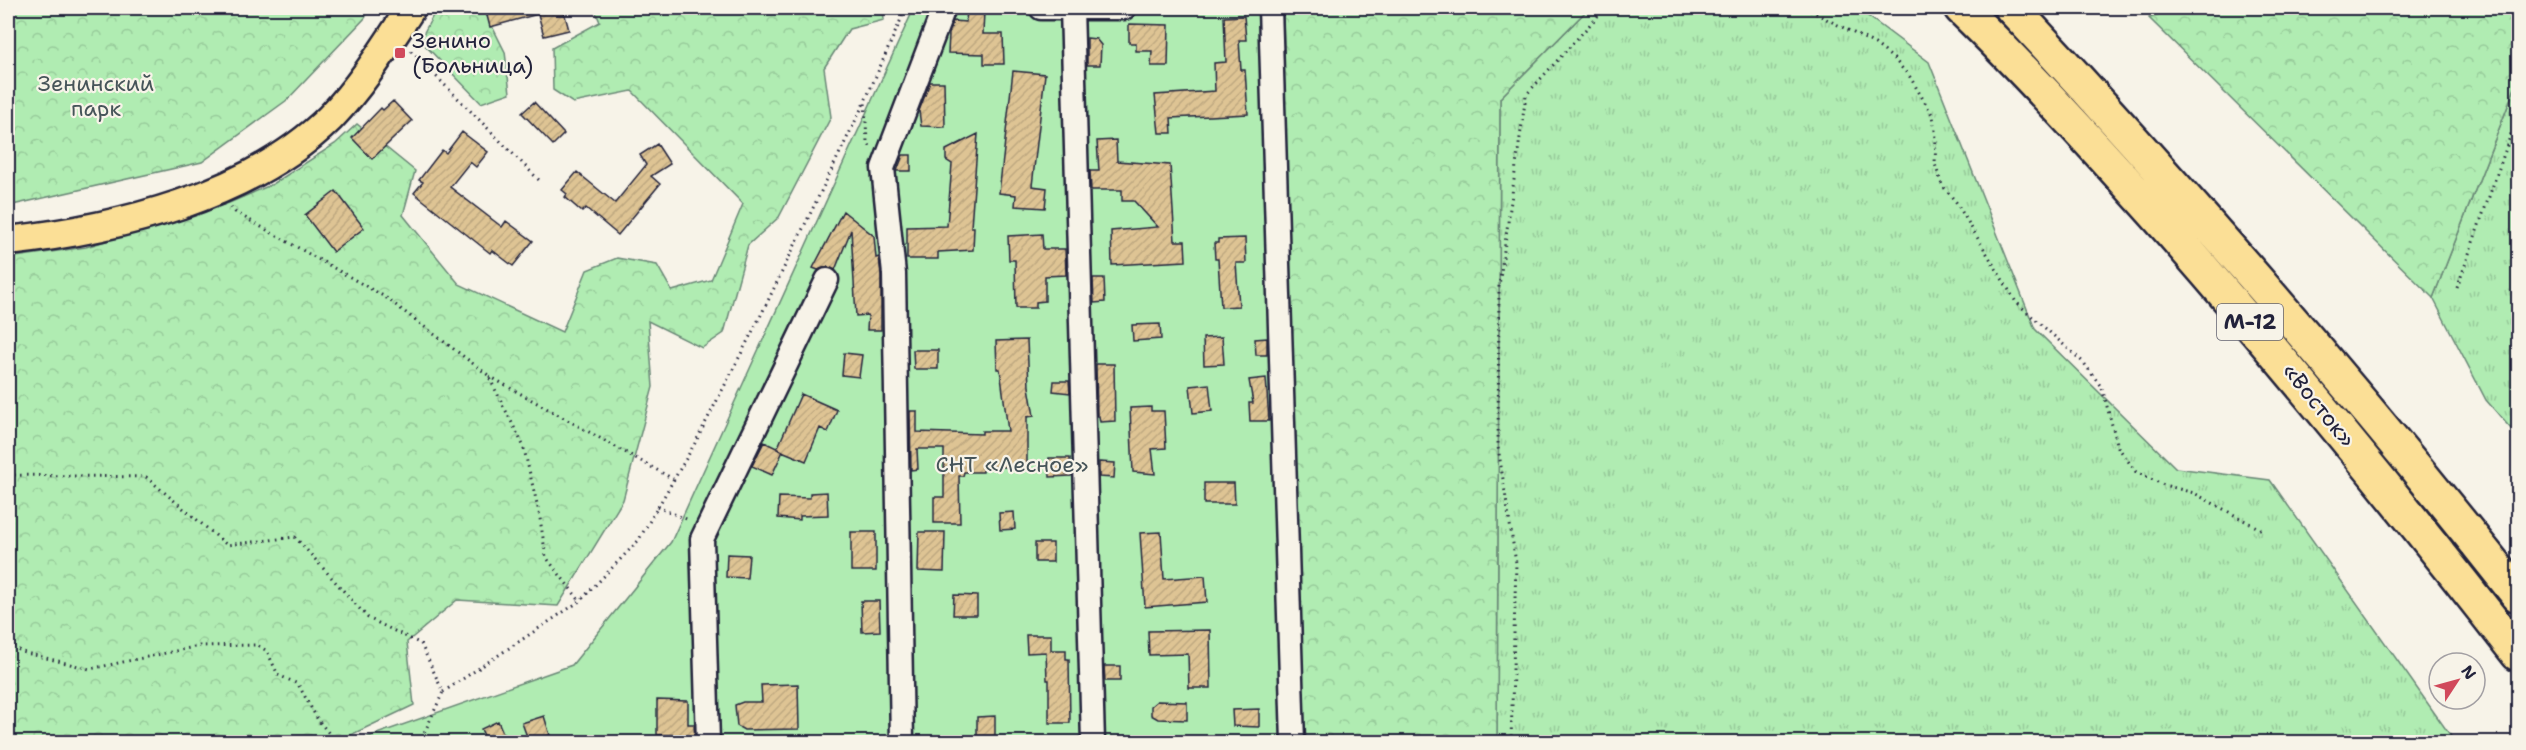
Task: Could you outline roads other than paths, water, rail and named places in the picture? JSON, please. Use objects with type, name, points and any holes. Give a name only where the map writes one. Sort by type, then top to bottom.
[{"type":"highway","name":"«Восток»","points":[[1961,8],[2080,131],[2257,329],[2518,654]]},
{"type":"highway","name":"«Восток»","points":[[2012,8],[2136,141],[2279,305],[2459,519],[2518,595]]},
{"type":"main road","points":[[8,241],[71,232],[150,212],[220,190],[248,178],[309,137],[331,117],[360,82],[411,8]]},
{"type":"street","points":[[902,742],[894,274],[883,168],[944,8]]},
{"type":"street","points":[[1041,8],[1124,8]]},
{"type":"street","points":[[1072,8],[1093,742]]},
{"type":"street","points":[[1269,8],[1293,742]]},
{"type":"street","points":[[708,742],[702,539],[827,280]]},
{"type":"place","name":"Зенино (Больница)","points":[[400,53]]},
{"type":"park label","name":"Зенинский парк","points":[[96,96]]},
{"type":"park label","name":"СНТ «Лесное»","points":[[1012,464]]}]
